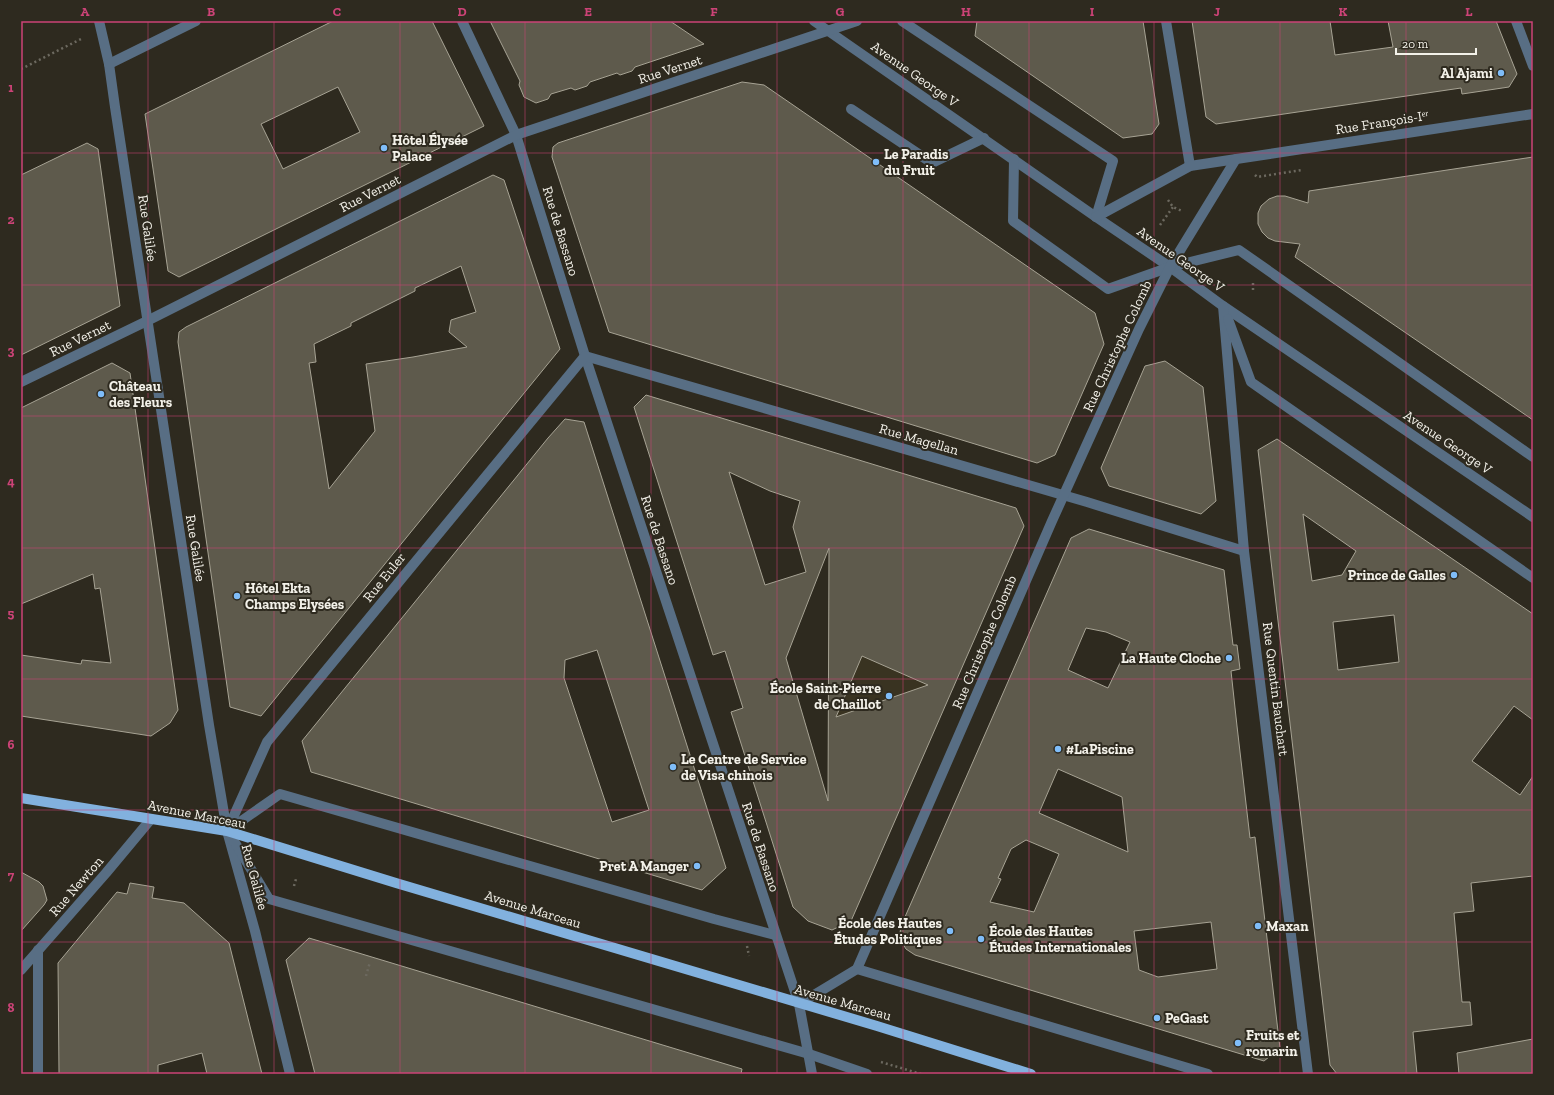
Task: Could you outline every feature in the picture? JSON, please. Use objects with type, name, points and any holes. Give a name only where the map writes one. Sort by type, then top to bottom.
[{"type":"main road","name":"Avenue Marceau","points":[[21,798],[227,831],[798,1004],[877,1026],[1031,1074]]},
{"type":"street","points":[[109,64],[196,21]]},
{"type":"street","name":"Rue de Bassano","points":[[462,21],[516,135],[585,356],[798,1004],[812,1074]]},
{"type":"street","name":"Avenue George V","points":[[814,21],[1170,267],[1223,306],[1533,517]]},
{"type":"street","name":"Rue Vernet","points":[[21,382],[147,321],[516,135],[829,32],[857,21]]},
{"type":"street","points":[[902,21],[1113,161],[1096,217]]},
{"type":"street","points":[[1166,21],[1190,166]]},
{"type":"street","points":[[1516,21],[1533,66]]},
{"type":"street","name":"Rue Galilée","points":[[100,25],[109,64],[147,321],[227,831],[255,931],[290,1074]]},
{"type":"street","points":[[851,109],[932,163],[984,138]]},
{"type":"street","name":"Rue François-Iᵉʳ","points":[[1096,217],[1190,166],[1533,114]]},
{"type":"street","points":[[1014,159],[1013,221],[1108,289],[1170,267],[1239,250],[1533,457]]},
{"type":"street","points":[[1170,267],[1236,159]]},
{"type":"street","name":"Rue Christophe Colomb","points":[[857,969],[1138,329],[1170,267]]},
{"type":"street","points":[[1223,306],[1251,382],[1533,578]]},
{"type":"street","name":"Rue Quentin Bauchart","points":[[1223,306],[1244,551],[1308,1074]]},
{"type":"street","name":"Rue Magellan","points":[[585,356],[1064,495],[1244,551]]},
{"type":"street","name":"Rue Euler","points":[[227,831],[267,742],[585,356]]},
{"type":"street","points":[[775,935],[714,919],[280,794],[227,831],[269,899],[809,1054],[867,1074]]},
{"type":"street","name":"Rue Newton","points":[[21,970],[106,873],[150,819]]},
{"type":"street","points":[[38,950],[38,1074]]},
{"type":"street","points":[[798,1004],[857,969],[1208,1074]]},
{"type":"path","points":[[21,68],[100,25]]},
{"type":"path","points":[[1165,196],[1173,207],[1184,212]]},
{"type":"path","points":[[1160,225],[1173,207]]},
{"type":"path","points":[[366,976],[370,962]]},
{"type":"path","points":[[880,1062],[921,1074]]},
{"type":"shaded area","name":"École Saint-Pierre de Chaillot","points":[[829,618],[958,676],[923,756],[828,715]]},
{"type":"building","name":"Hôtel Élysée Palace","points":[[333,21],[432,21],[484,126],[179,277],[168,271],[145,114]],"holes":[[[338,87],[360,132],[283,169],[261,124]]]},
{"type":"building","points":[[490,21],[670,21],[704,44],[635,67],[632,71],[620,75],[617,73],[590,82],[587,86],[575,90],[571,88],[551,94],[548,99],[536,103],[524,97],[519,85],[520,81]]},
{"type":"building","points":[[977,21],[1143,21],[1159,124],[1152,134],[1123,138],[975,36]]},
{"type":"building","points":[[1192,21],[1330,21],[1335,55],[1393,47],[1388,21],[1496,21],[1517,74],[1509,87],[1462,94],[1461,88],[1216,124],[1206,117]]},
{"type":"building","points":[[742,82],[764,85],[1095,313],[1104,344],[1055,455],[1037,463],[609,332],[552,157],[553,147],[558,143]]},
{"type":"building","points":[[87,143],[98,149],[120,306],[21,355],[21,175]]},
{"type":"building","points":[[1533,157],[1533,420],[1295,257],[1300,244],[1275,241],[1268,238],[1262,232],[1258,224],[1258,213],[1261,206],[1269,199],[1277,196],[1285,196],[1308,203],[1309,191]]},
{"type":"building","points":[[493,175],[504,180],[560,349],[261,716],[230,707],[178,342],[179,332],[186,327]],"holes":[[[461,266],[476,312],[451,320],[449,332],[467,347],[366,364],[375,431],[329,489],[309,363],[316,362],[314,344],[351,326],[351,323],[415,291],[415,288]]]},
{"type":"building","points":[[1165,361],[1203,387],[1216,501],[1201,514],[1109,486],[1101,468],[1145,366]]},
{"type":"building","points":[[112,363],[130,373],[178,710],[170,723],[151,736],[21,716],[21,655],[81,664],[82,660],[111,663],[100,588],[95,589],[93,574],[21,604],[21,408]]},
{"type":"building","points":[[646,395],[1016,508],[1024,526],[851,921],[832,930],[808,921],[793,907],[731,712],[743,708],[725,651],[713,655],[634,407]],"holes":[[[729,472],[770,491],[800,501],[793,527],[806,572],[765,585]],[[829,548],[828,801],[786,658]],[[862,656],[928,685],[836,717]]]},
{"type":"building","points":[[565,419],[584,422],[726,868],[702,890],[311,772],[302,741]],"holes":[[[597,650],[649,810],[612,822],[564,678],[565,660]]]},
{"type":"building","points":[[1277,439],[1533,614],[1533,720],[1514,706],[1472,761],[1520,795],[1533,776],[1533,876],[1471,883],[1474,911],[1454,913],[1462,1002],[1470,1002],[1472,1025],[1413,1032],[1417,1074],[1337,1074],[1330,1065],[1258,450]],"holes":[[[1303,514],[1356,551],[1342,575],[1312,581]],[[1394,615],[1399,662],[1338,670],[1333,622]]]},
{"type":"building","points":[[1089,529],[1224,570],[1233,645],[1237,645],[1240,669],[1231,671],[1250,838],[1255,837],[1280,1048],[1264,1061],[915,955],[906,949],[901,941],[901,926],[1071,538]],"holes":[[[1086,628],[1106,632],[1130,642],[1108,688],[1068,670]],[[1058,769],[1122,797],[1128,852],[1039,813]],[[1026,840],[1059,854],[1034,912],[990,902],[1001,879],[998,878],[1011,849]],[[1211,922],[1217,969],[1158,977],[1139,970],[1134,931]]]},
{"type":"building","points":[[21,872],[39,882],[43,886],[47,900],[21,931]]},
{"type":"building","points":[[130,883],[154,887],[152,898],[184,903],[229,943],[262,1074],[207,1074],[202,1053],[158,1065],[158,1074],[59,1074],[58,963],[117,892],[127,894]]},
{"type":"building","points":[[309,938],[742,1069],[741,1074],[315,1074],[286,960]]},
{"type":"building","points":[[1533,1039],[1533,1074],[1459,1074],[1457,1053]]},
{"type":"place","name":"Al Ajami","points":[[1501,73]]},
{"type":"place","name":"Hôtel Élysée Palace","points":[[384,148]]},
{"type":"place","name":"Le Paradis du Fruit","points":[[876,162]]},
{"type":"place","name":"Château des Fleurs","points":[[101,394]]},
{"type":"place","name":"Prince de Galles","points":[[1454,575]]},
{"type":"place","name":"Hôtel Ekta Champs Elysées","points":[[237,596]]},
{"type":"place","name":"La Haute Cloche","points":[[1229,658]]},
{"type":"place","name":"École Saint-Pierre de Chaillot","points":[[889,696]]},
{"type":"place","name":"#LaPiscine","points":[[1058,749]]},
{"type":"place","name":"Le Centre de Service de Visa chinois","points":[[673,767]]},
{"type":"place","name":"Pret A Manger","points":[[697,866]]},
{"type":"place","name":"Maxan","points":[[1258,926]]},
{"type":"place","name":"École des Hautes Études Politiques","points":[[950,931]]},
{"type":"place","name":"École des Hautes Études Internationales","points":[[981,939]]},
{"type":"place","name":"PeGast","points":[[1157,1018]]},
{"type":"place","name":"Fruits et romarin","points":[[1238,1043]]}]
